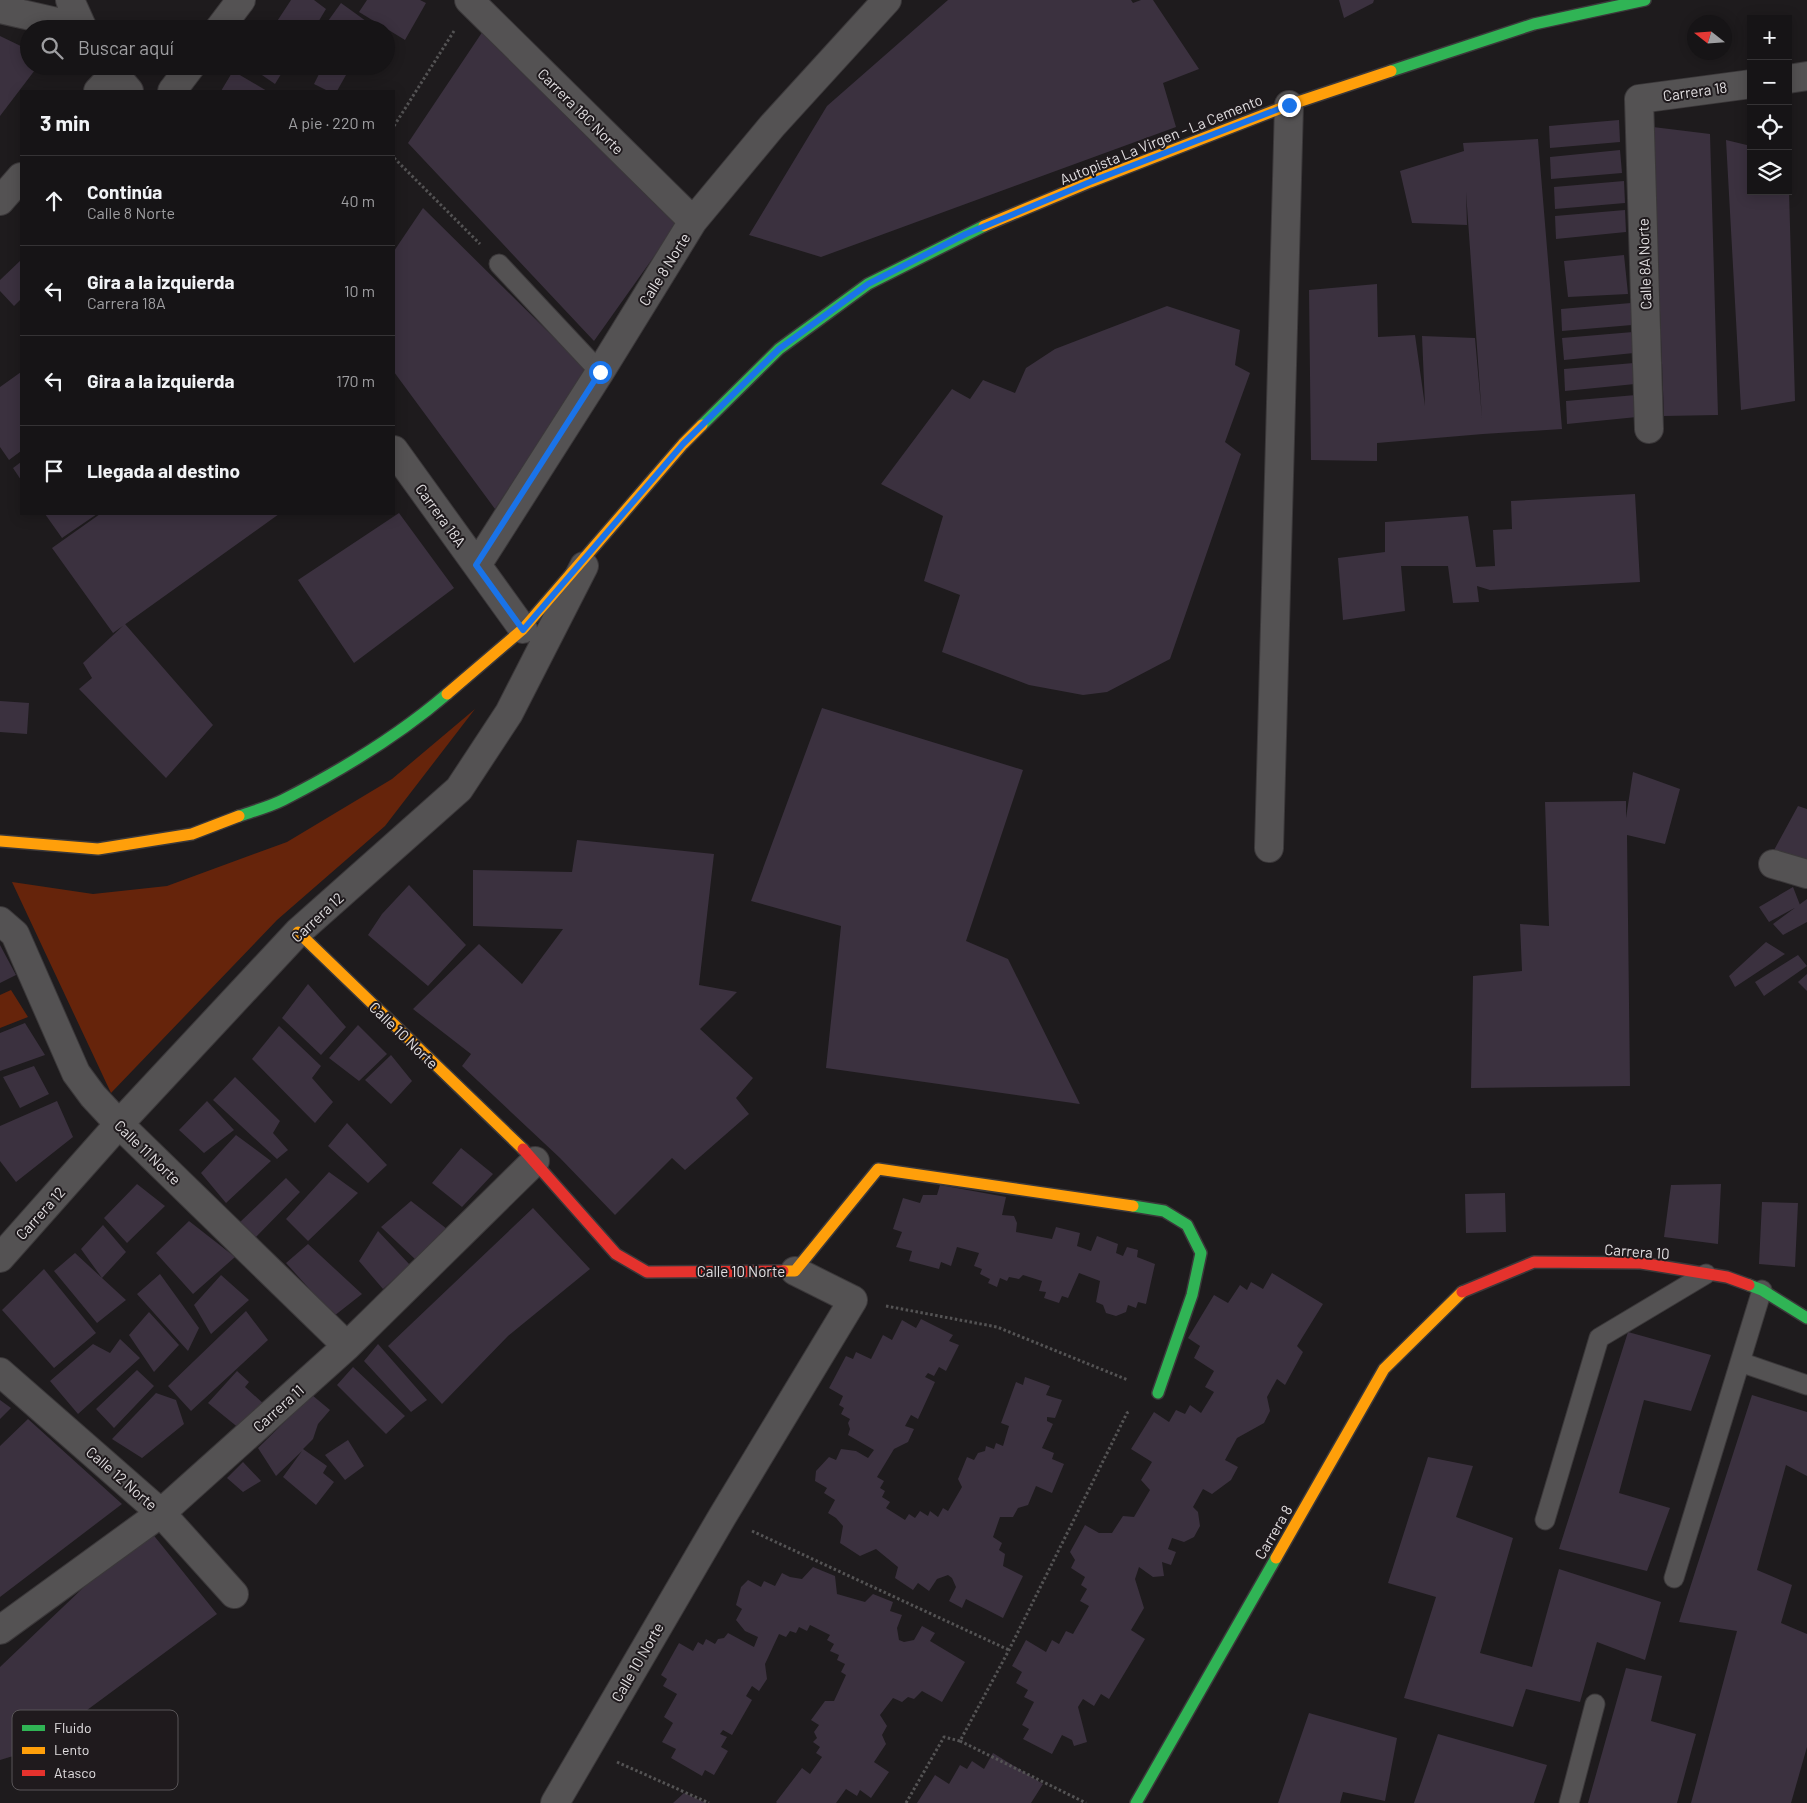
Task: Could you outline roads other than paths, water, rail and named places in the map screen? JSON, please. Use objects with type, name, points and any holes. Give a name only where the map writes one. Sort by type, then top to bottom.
[{"type":"street","points":[[70,0],[79,20]]},
{"type":"street","points":[[226,20],[241,0]]},
{"type":"street","name":"Calle 8 Norte","points":[[476,565],[600,372],[693,221],[772,126],[887,0]]},
{"type":"street","name":"Autopista La Virgen - La Cemento","points":[[6,845],[98,849],[192,834],[281,802],[364,754],[434,705],[523,630],[683,444],[779,349],[868,284],[966,234],[1090,182],[1289,105],[1534,24],[1645,0]]},
{"type":"street","name":"Carrera 18C Norte","points":[[470,1],[693,221]]},
{"type":"street","points":[[0,9],[46,20]]},
{"type":"street","points":[[173,90],[184,75]]},
{"type":"street","points":[[1792,78],[1807,76]]},
{"type":"street","name":"Carrera 18","points":[[1639,99],[1747,85]]},
{"type":"street","name":"Calle 8A Norte","points":[[1639,99],[1649,429]]},
{"type":"street","points":[[1269,848],[1289,105]]},
{"type":"street","points":[[0,201],[20,178]]},
{"type":"street","name":"Carrera 18A","points":[[395,451],[523,630]]},
{"type":"street","name":"Carrera 12","points":[[0,1258],[119,1124],[298,932],[458,789],[509,713],[593,549]]},
{"type":"street","points":[[1773,864],[1807,874]]},
{"type":"street","name":"Calle 11 Norte","points":[[0,921],[15,934],[76,1073],[93,1096],[119,1124],[347,1346]]},
{"type":"street","name":"Calle 10 Norte","points":[[298,932],[535,1161],[616,1254],[647,1272],[795,1271],[853,1300],[722,1517],[555,1803]]},
{"type":"street","name":"Carrera 11","points":[[0,1630],[161,1513],[347,1346],[535,1161]]},
{"type":"street","points":[[795,1271],[878,1170],[1164,1210],[1187,1225],[1200,1253],[1192,1295],[1158,1393]]},
{"type":"street","name":"Carrera 10","points":[[1460,1293],[1534,1262],[1641,1263],[1727,1277],[1762,1290],[1807,1318]]},
{"type":"street","name":"Carrera 8","points":[[1136,1803],[1384,1369],[1460,1293]]},
{"type":"street","name":"Calle 12 Norte","points":[[0,1372],[161,1513],[234,1594]]},
{"type":"lane","points":[[499,264],[600,372]]},
{"type":"lane","points":[[1546,1520],[1599,1338],[1706,1274]]},
{"type":"lane","points":[[1674,1578],[1762,1290]]},
{"type":"lane","points":[[1740,1362],[1807,1385]]},
{"type":"lane","points":[[1569,1803],[1595,1704]]}]
